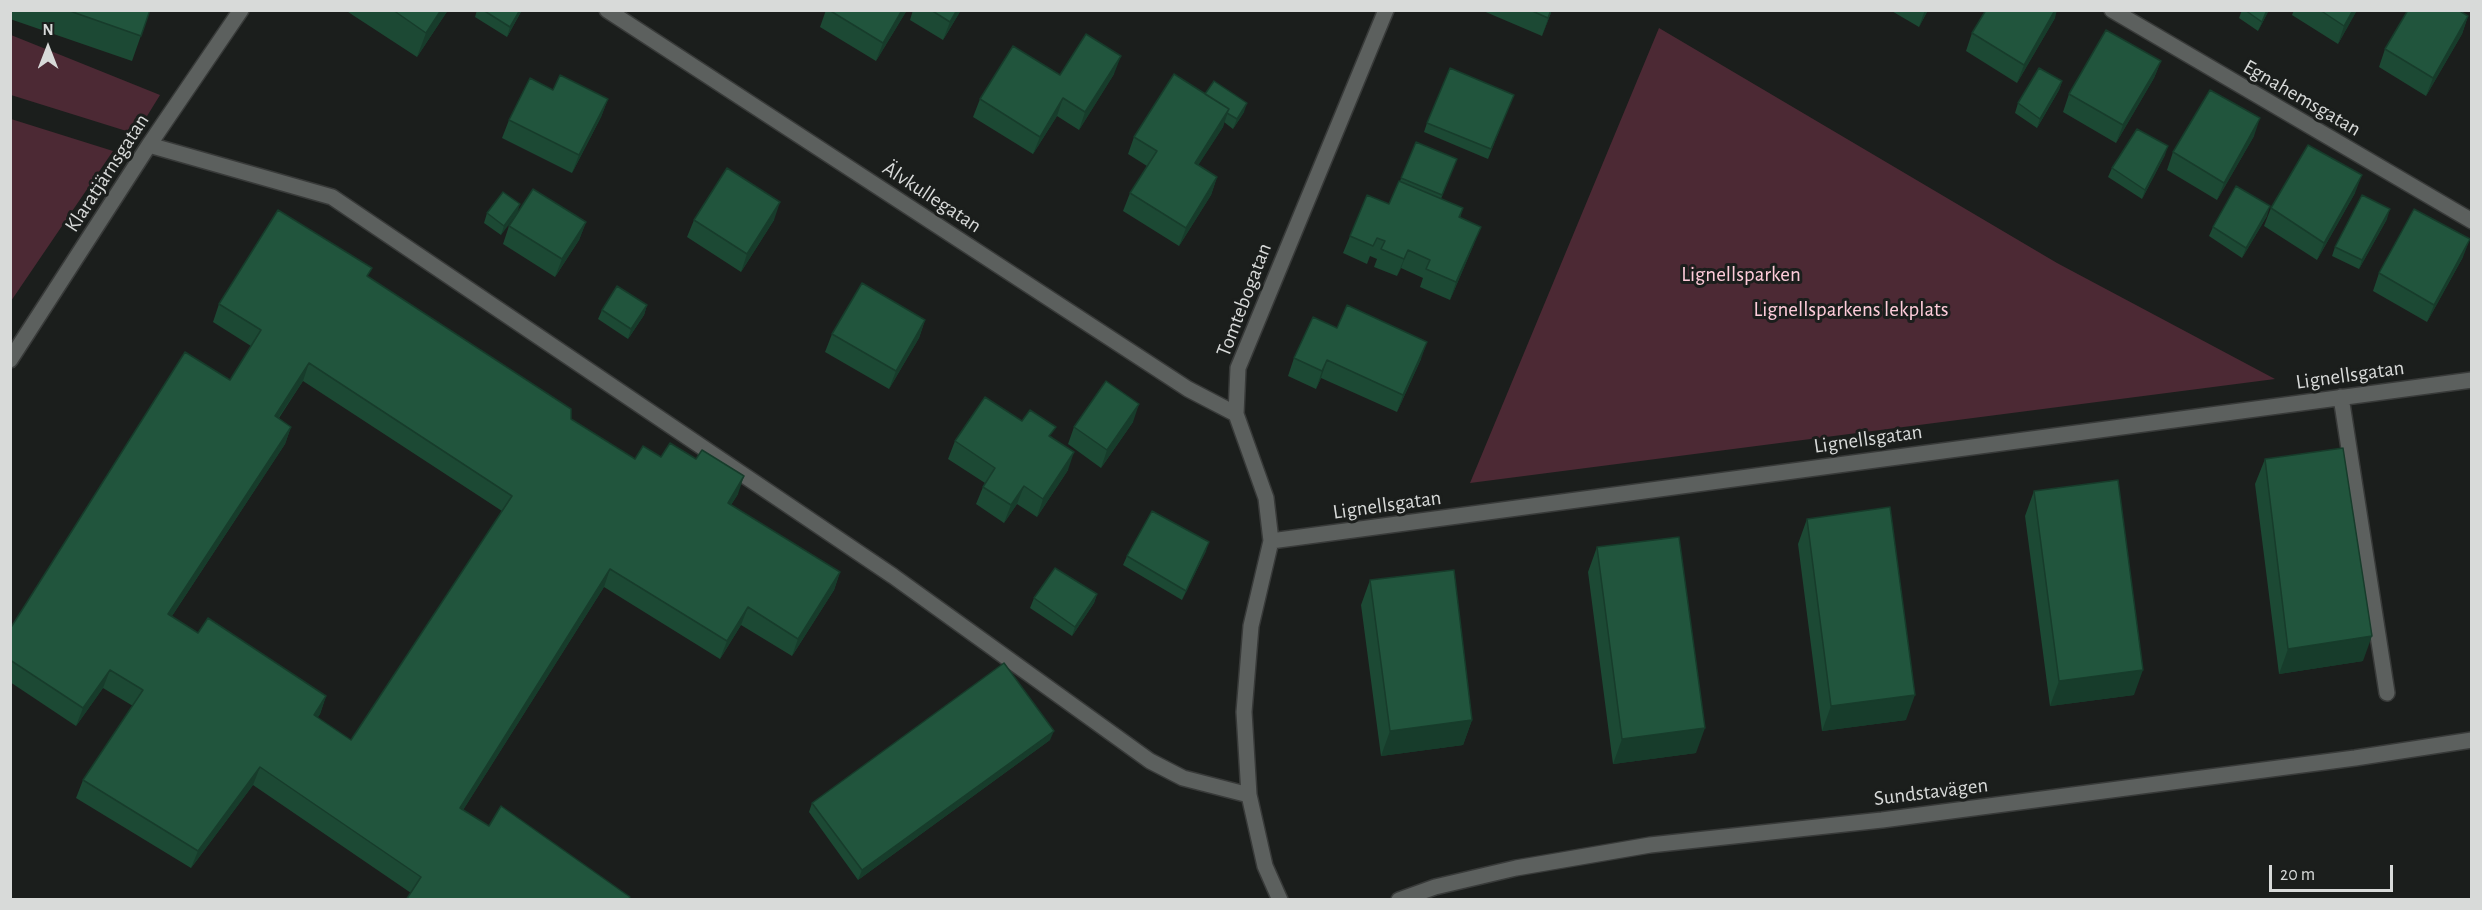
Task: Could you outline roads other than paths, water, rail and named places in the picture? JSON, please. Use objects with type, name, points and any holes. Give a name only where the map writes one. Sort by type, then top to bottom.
[{"type":"street","name":"Klaratjärnsgatan","points":[[10,360],[149,145],[241,10]]},
{"type":"street","name":"Älvkullegatan","points":[[607,10],[1188,389],[1236,414]]},
{"type":"street","name":"Tomtebogatan","points":[[1280,900],[1265,866],[1249,795],[1244,712],[1251,627],[1271,541],[1266,498],[1236,414],[1238,369],[1386,10]]},
{"type":"street","name":"Egnahemsgatan","points":[[2112,10],[2472,221]]},
{"type":"street","points":[[149,145],[332,197],[892,576],[1150,761],[1184,778],[1249,795]]},
{"type":"street","name":"Lignellsgatan","points":[[1271,541],[2472,380]]},
{"type":"street","points":[[2341,397],[2387,693]]},
{"type":"street","name":"Sundstavägen","points":[[1399,900],[1435,887],[1516,868],[1650,845],[1893,818],[2355,758],[2472,740]]},
{"type":"park label","name":"Lignellsparken","points":[[1741,275]]},
{"type":"park label","name":"Lignellsparkens lekplats","points":[[1851,310]]}]
